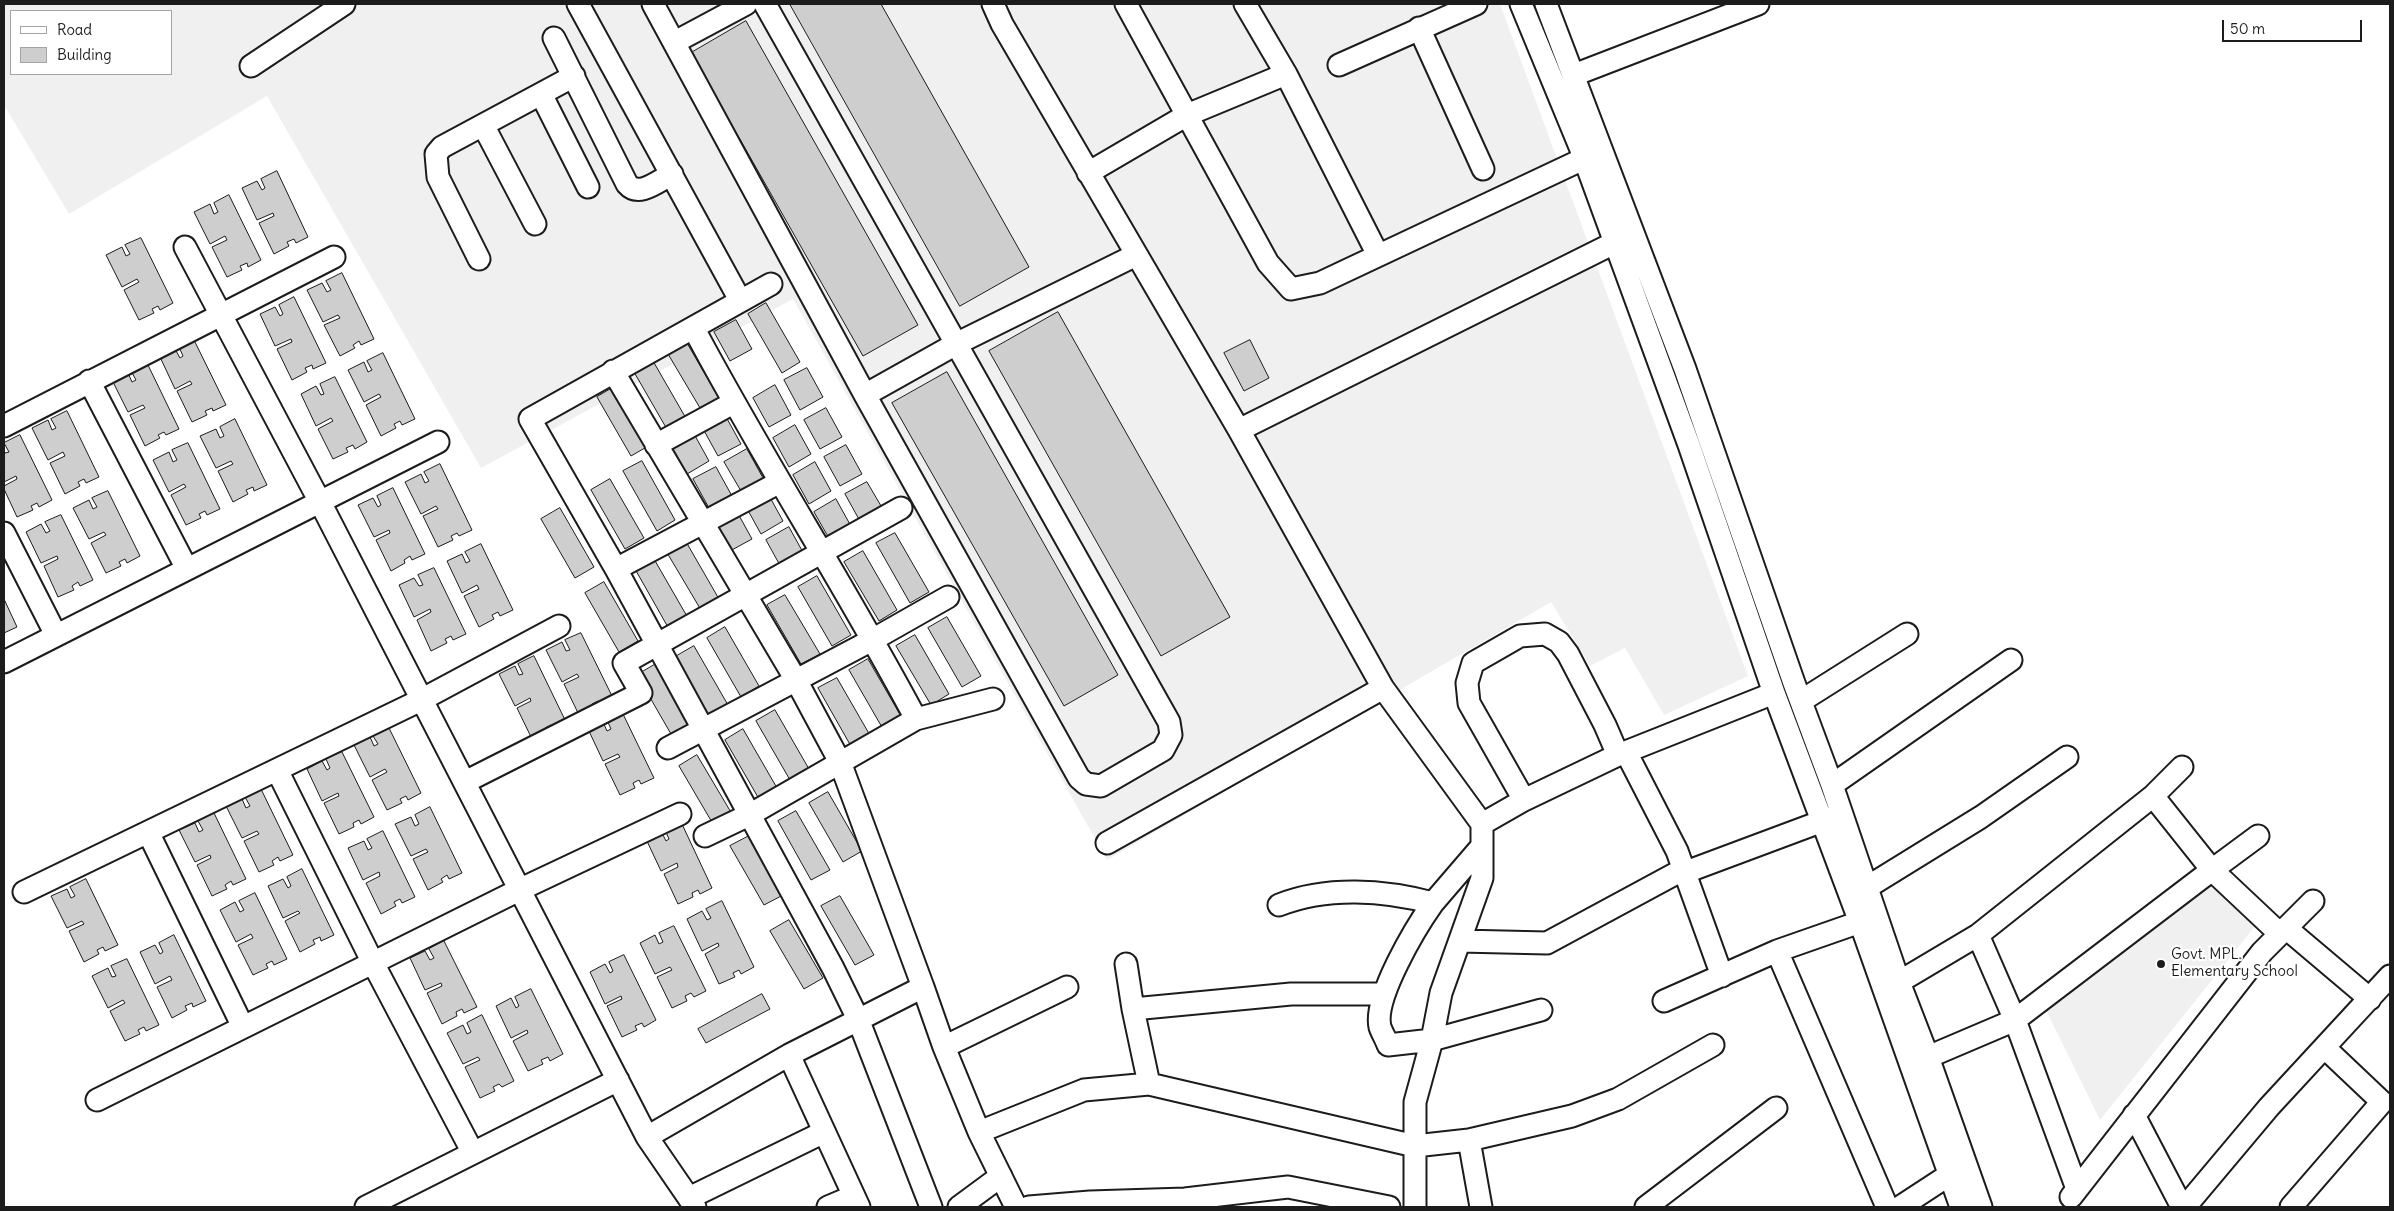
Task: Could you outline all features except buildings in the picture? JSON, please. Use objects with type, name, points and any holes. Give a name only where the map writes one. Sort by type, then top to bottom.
[{"type":"street","points":[[251,66],[344,4]]},
{"type":"street","points":[[578,4],[740,300]]},
{"type":"street","points":[[653,4],[865,395],[1079,778],[1086,784],[1101,786],[1163,750],[1171,735],[1169,722],[765,4]]},
{"type":"street","points":[[675,42],[746,4]]},
{"type":"street","points":[[992,4],[1239,430],[1383,688],[1482,824],[1482,878],[1441,993],[1432,1040],[1416,1102],[1416,1207]]},
{"type":"street","points":[[1126,4],[1268,263],[1291,289],[1320,283],[1592,154]]},
{"type":"street","points":[[1245,4],[1286,74],[1378,255]]},
{"type":"street","points":[[1339,65],[1476,4]]},
{"type":"street","points":[[1520,4],[1592,154],[1685,369],[1832,785],[1831,817],[1860,922],[1961,1207]]},
{"type":"street","points":[[1546,4],[1574,75],[1614,243],[1689,445],[1774,693],[1866,888],[1898,982],[1928,1057],[1981,1207]]},
{"type":"street","points":[[1574,75],[1758,4]]},
{"type":"street","points":[[1419,28],[1483,169]]},
{"type":"street","points":[[554,38],[627,184],[632,190],[639,191],[672,174]]},
{"type":"street","points":[[1088,172],[1187,115],[1286,74]]},
{"type":"street","points":[[480,259],[438,177],[436,154],[442,147],[574,76]]},
{"type":"street","points":[[541,94],[588,187]]},
{"type":"street","points":[[483,125],[535,224]]},
{"type":"street","points":[[1239,430],[1614,243]]},
{"type":"street","points":[[185,246],[320,502],[647,1137],[692,1203],[824,1132]]},
{"type":"street","points":[[865,395],[956,344],[1136,255]]},
{"type":"street","points":[[4,426],[88,381],[334,257]]},
{"type":"street","points":[[771,284],[740,300],[694,329],[613,371],[530,419],[616,569],[751,814],[858,1019],[932,1207]]},
{"type":"street","points":[[694,329],[733,403],[874,639],[916,719]]},
{"type":"street","points":[[613,371],[796,680],[840,762],[944,1048],[979,1132],[1016,1207]]},
{"type":"street","points":[[88,381],[187,569]]},
{"type":"street","points":[[656,445],[733,403]]},
{"type":"street","points":[[4,662],[438,442]]},
{"type":"street","points":[[616,569],[780,482]]},
{"type":"street","points":[[465,782],[641,692],[624,663],[823,554],[901,508]]},
{"type":"street","points":[[4,533],[56,635]]},
{"type":"street","points":[[668,748],[874,639],[948,597]]},
{"type":"street","points":[[24,892],[421,700],[559,626]]},
{"type":"street","points":[[1524,800],[1469,703],[1467,683],[1473,664],[1520,636],[1546,634],[1559,642],[1568,654],[1686,872],[1722,976]]},
{"type":"street","points":[[1801,701],[1907,634]]},
{"type":"street","points":[[1832,785],[2010,660]]},
{"type":"street","points":[[1107,843],[1383,688]]},
{"type":"street","points":[[1482,824],[1524,800],[1622,753],[1774,693]]},
{"type":"street","points":[[705,836],[751,814],[916,719],[993,699]]},
{"type":"street","points":[[1866,888],[1981,817],[2067,757]]},
{"type":"street","points":[[1898,982],[1978,935],[2154,796],[2182,767]]},
{"type":"street","points":[[277,770],[373,963],[473,1153]]},
{"type":"street","points":[[2134,1115],[2184,1207],[2269,1107],[2324,1048],[2382,991],[2283,931],[2212,870],[2154,796]]},
{"type":"street","points":[[97,1100],[519,890],[680,814]]},
{"type":"street","points":[[1460,940],[1547,943],[1684,869],[1686,872],[1831,817]]},
{"type":"street","points":[[148,832],[243,1027]]},
{"type":"street","points":[[1928,1057],[2015,1020],[2258,836]]},
{"type":"street","points":[[1482,846],[1433,903],[1416,926],[1384,994],[1380,1026],[1388,1045],[1432,1040],[1541,1010]]},
{"type":"street","points":[[1279,905],[1302,896],[1359,892],[1410,897],[1433,903]]},
{"type":"street","points":[[2071,1201],[2134,1115],[2262,952],[2313,901]]},
{"type":"street","points":[[1664,1001],[1777,951],[1860,922]]},
{"type":"street","points":[[1978,935],[2015,1020],[2071,1201]]},
{"type":"street","points":[[1777,951],[1886,1207]]},
{"type":"street","points":[[1126,964],[1133,1010],[1149,1084]]},
{"type":"street","points":[[647,1137],[789,1054],[923,987]]},
{"type":"street","points":[[944,1048],[1067,988]]},
{"type":"street","points":[[1133,1010],[1291,994],[1384,994]]},
{"type":"street","points":[[979,1132],[1084,1090],[1149,1084],[1415,1146],[1470,1140],[1572,1116],[1618,1099],[1712,1045]]},
{"type":"street","points":[[2291,1207],[2386,1106],[2324,1048]]},
{"type":"street","points":[[789,1054],[856,1202],[828,1207]]},
{"type":"street","points":[[366,1207],[618,1080]]},
{"type":"street","points":[[1646,1207],[1776,1108]]},
{"type":"street","points":[[1470,1140],[1481,1207]]},
{"type":"street","points":[[959,1207],[1001,1176]]},
{"type":"street","points":[[1900,1207],[1949,1176]]},
{"type":"street","points":[[1029,1207],[1090,1202],[1184,1203],[1288,1187],[1389,1207]]},
{"type":"shaded area","points":[[4,4],[1500,4],[1748,676],[1664,715],[1625,648],[1590,666],[1551,602],[1107,860],[793,299],[481,468],[267,96],[69,214],[4,105]]},
{"type":"shaded area","name":"Govt. MPL. Elementary School","points":[[2214,878],[2256,925],[2100,1120],[2043,1004]]},
{"type":"place","name":"Govt. MPL. Elementary School","points":[[2161,964]]}]
